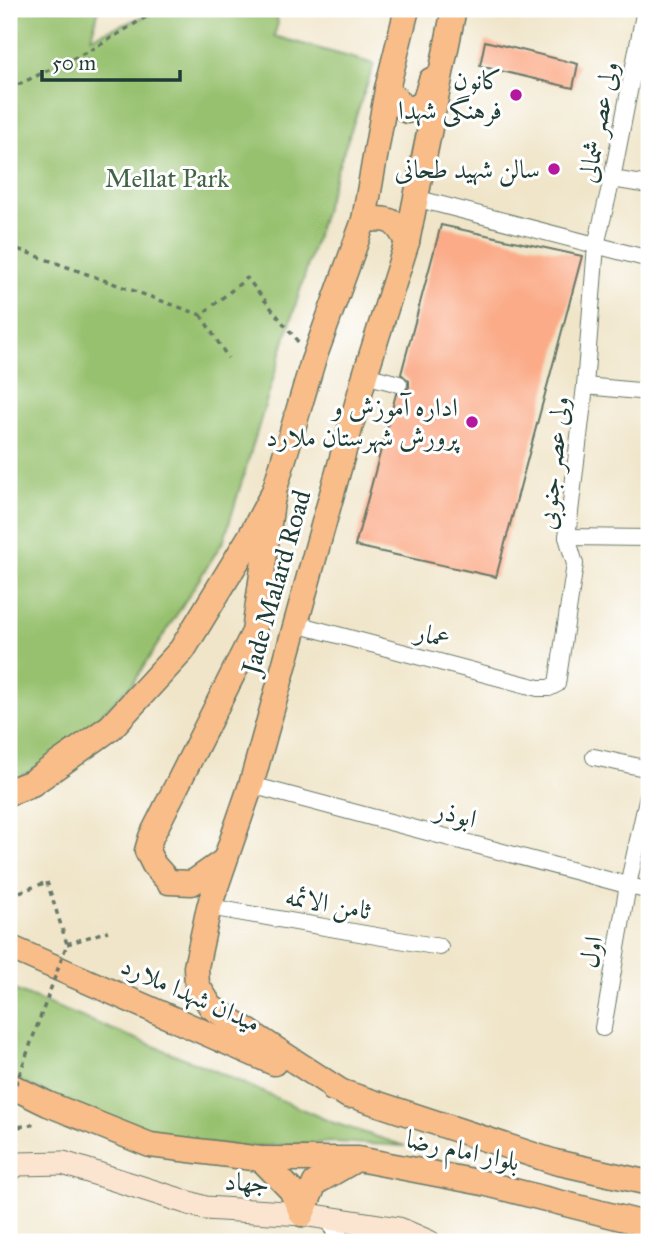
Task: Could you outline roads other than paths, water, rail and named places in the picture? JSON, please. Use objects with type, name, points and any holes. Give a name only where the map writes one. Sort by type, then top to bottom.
[{"type":"highway","points":[[9,792],[32,783],[111,727],[182,650],[252,535],[273,495]]},
{"type":"main road","name":"Jade Malard Road","points":[[222,862],[192,883],[169,882],[154,865],[147,851],[151,837],[254,632],[273,495],[313,361],[364,220],[387,89],[407,9]]},
{"type":"main road","name":"Jade Malard Road","points":[[348,1096],[211,1007],[197,985],[196,967],[222,862],[251,785],[365,375],[407,242],[454,9]]},
{"type":"main road","points":[[387,89],[407,111],[424,103],[454,9]]},
{"type":"main road","points":[[364,220],[386,218],[399,226],[407,242]]},
{"type":"main road","name":"میدان شهدا ملارد","points":[[9,947],[348,1096]]},
{"type":"main road","points":[[9,1085],[48,1104],[150,1145],[261,1158],[291,1190],[302,1214]]},
{"type":"main road","name":"بلوار امام رضا","points":[[348,1096],[555,1162],[649,1183]]},
{"type":"main road","name":"بلوار امام رضا","points":[[261,1158],[358,1159],[483,1183],[649,1225]]},
{"type":"main road","points":[[302,1214],[315,1183],[358,1159]]},
{"type":"main road","name":"جهاد","points":[[9,1170],[18,1164],[63,1163],[205,1208],[302,1214],[429,1242]]},
{"type":"street","name":"ولی عصر شمالی","points":[[596,245],[612,179],[645,9]]},
{"type":"street","points":[[612,179],[649,185]]},
{"type":"street","points":[[415,198],[649,258]]},
{"type":"street","name":"ولی عصر جنوبی","points":[[556,684],[575,564],[567,537],[585,386],[596,245]]},
{"type":"street","points":[[365,375],[399,384]]},
{"type":"street","points":[[585,386],[649,392]]},
{"type":"street","points":[[567,537],[649,538]]},
{"type":"street","name":"عمار","points":[[296,624],[538,688],[550,688],[556,684]]},
{"type":"street","points":[[594,757],[649,769]]},
{"type":"street","name":"ابوذر","points":[[251,785],[649,891]]},
{"type":"street","name":"اول","points":[[603,1028],[628,885],[649,791]]},
{"type":"street","name":"ثامن الائمه","points":[[209,907],[440,947]]},
{"type":"street","points":[[331,1220],[340,1242]]},
{"type":"place","name":"کانون فرهنگی شهدا","points":[[516,95]]},
{"type":"place","name":"سالن شهید طحانی","points":[[554,169]]},
{"type":"place","name":"اداره آموزش و پرورش شهرستان ملارد","points":[[472,422]]},
{"type":"park label","name":"Mellat Park","points":[[167,178]]}]
